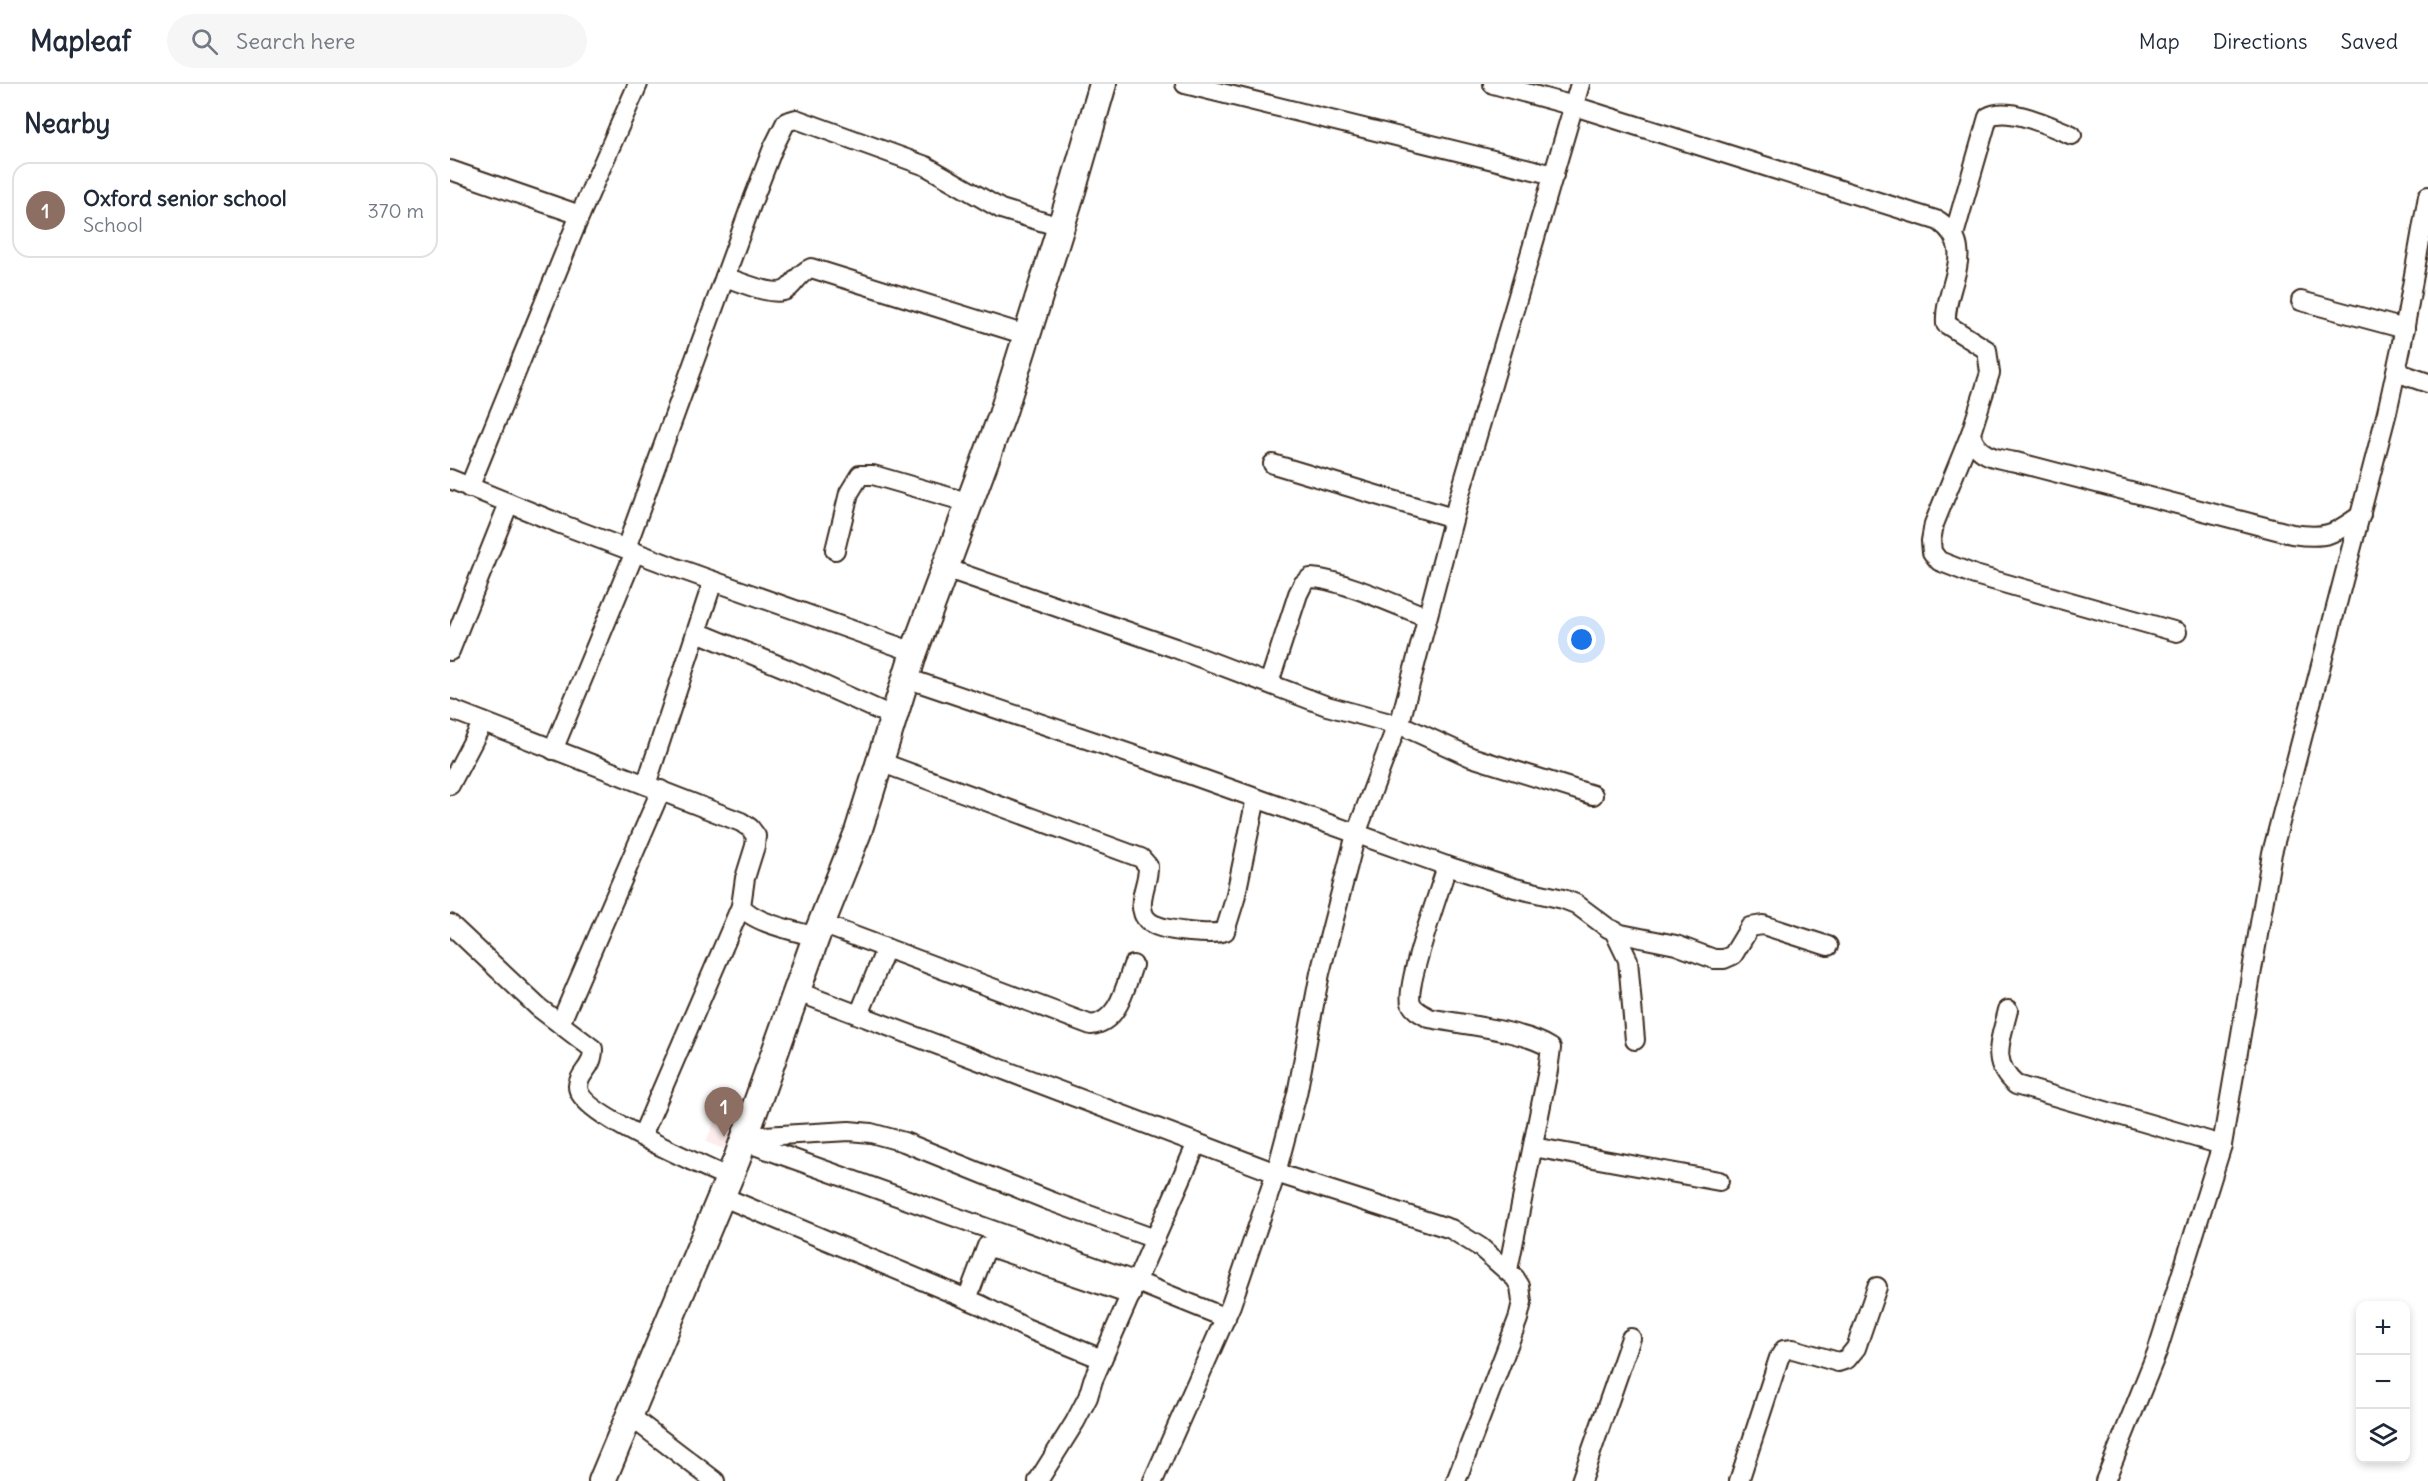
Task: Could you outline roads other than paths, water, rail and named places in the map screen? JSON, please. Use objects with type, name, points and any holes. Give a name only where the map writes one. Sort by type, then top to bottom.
[{"type":"street","points":[[469,488],[580,215],[638,84]]},
{"type":"street","points":[[602,1481],[744,1139],[819,931],[858,832],[914,652],[993,439],[1103,84]]},
{"type":"street","points":[[1185,84],[1554,175]]},
{"type":"street","points":[[1493,84],[1574,106],[1940,221],[1954,234]]},
{"type":"street","points":[[1153,1481],[1226,1318],[1276,1173],[1297,1094],[1315,992],[1356,834],[1394,733],[1453,519],[1581,84]]},
{"type":"street","points":[[2072,135],[2014,115],[1995,113],[1988,117],[1954,234],[1959,254],[1945,314],[1946,324],[1987,350],[1990,373],[1971,433],[1934,524],[1932,552],[1940,561],[1975,575],[2177,632]]},
{"type":"street","points":[[553,750],[631,550],[725,277],[779,133],[786,122],[796,119],[926,166],[992,204],[1021,216],[1060,227]]},
{"type":"street","points":[[450,170],[580,215]]},
{"type":"street","points":[[2105,1481],[2157,1352],[2222,1145],[2272,853],[2361,515],[2396,372],[2428,196]]},
{"type":"street","points":[[725,277],[776,292],[786,290],[801,272],[811,268],[1026,335]]},
{"type":"street","points":[[2301,301],[2405,329]]},
{"type":"street","points":[[2396,372],[2428,383]]},
{"type":"street","points":[[1971,433],[1972,441],[1980,451],[1995,459],[2016,462],[2292,534],[2310,537],[2330,535],[2361,515]]},
{"type":"street","points":[[1273,464],[1453,519]]},
{"type":"street","points":[[834,550],[849,493],[860,475],[873,475],[970,502]]},
{"type":"street","points":[[450,479],[713,581],[914,652]]},
{"type":"street","points":[[450,651],[508,503]]},
{"type":"street","points":[[945,568],[1175,648],[1327,706],[1396,725],[1471,757],[1593,795]]},
{"type":"street","points":[[1269,683],[1298,594],[1303,584],[1310,578],[1320,578],[1427,617]]},
{"type":"street","points":[[560,1024],[653,788],[713,581]]},
{"type":"street","points":[[697,632],[785,668],[894,717]]},
{"type":"street","points":[[906,678],[1447,866],[1515,888],[1569,901],[1614,931],[1676,945],[1714,959],[1724,959],[1733,955],[1750,927],[1763,925],[1828,946]]},
{"type":"street","points":[[450,709],[741,822],[756,836],[745,878],[741,906],[642,1136]]},
{"type":"street","points":[[450,785],[483,722]]},
{"type":"street","points":[[880,762],[1141,858],[1148,866],[1149,876],[1141,909],[1145,918],[1155,925],[1197,933],[1217,934],[1225,931],[1235,899],[1256,798]]},
{"type":"street","points":[[1447,866],[1413,978],[1411,1003],[1416,1010],[1429,1018],[1526,1037],[1542,1042],[1551,1048],[1508,1270]]},
{"type":"street","points":[[741,906],[746,913],[762,920],[819,931],[886,948],[1091,1025],[1100,1024],[1109,1018],[1117,1007],[1133,965]]},
{"type":"street","points":[[450,924],[538,1006],[593,1049],[593,1061],[581,1078],[578,1087],[582,1098],[613,1122],[642,1136],[725,1187],[1026,1328],[1102,1359]]},
{"type":"street","points":[[1614,931],[1628,960],[1635,1040]]},
{"type":"street","points":[[859,1015],[886,948]]},
{"type":"street","points":[[798,992],[1276,1173],[1450,1229],[1480,1247],[1508,1270],[1520,1286],[1522,1302],[1456,1481]]},
{"type":"street","points":[[2008,1010],[2000,1059],[2003,1074],[2016,1085],[2222,1145]]},
{"type":"street","points":[[744,1139],[849,1131],[871,1133],[904,1142],[1050,1201],[1155,1239]]},
{"type":"street","points":[[744,1139],[1134,1288]]},
{"type":"street","points":[[1039,1481],[1088,1397],[1102,1359],[1197,1143]]},
{"type":"street","points":[[1533,1147],[1719,1181]]},
{"type":"street","points":[[967,1299],[987,1246],[1134,1288],[1226,1318]]},
{"type":"street","points":[[1739,1481],[1779,1358],[1784,1350],[1792,1348],[1838,1362],[1847,1359],[1856,1348],[1877,1287]]},
{"type":"street","points":[[1581,1481],[1631,1338]]},
{"type":"street","points":[[630,1416],[715,1481]]},
{"type":"place","name":"Oxford senior school","points":[[724,1137]]}]
